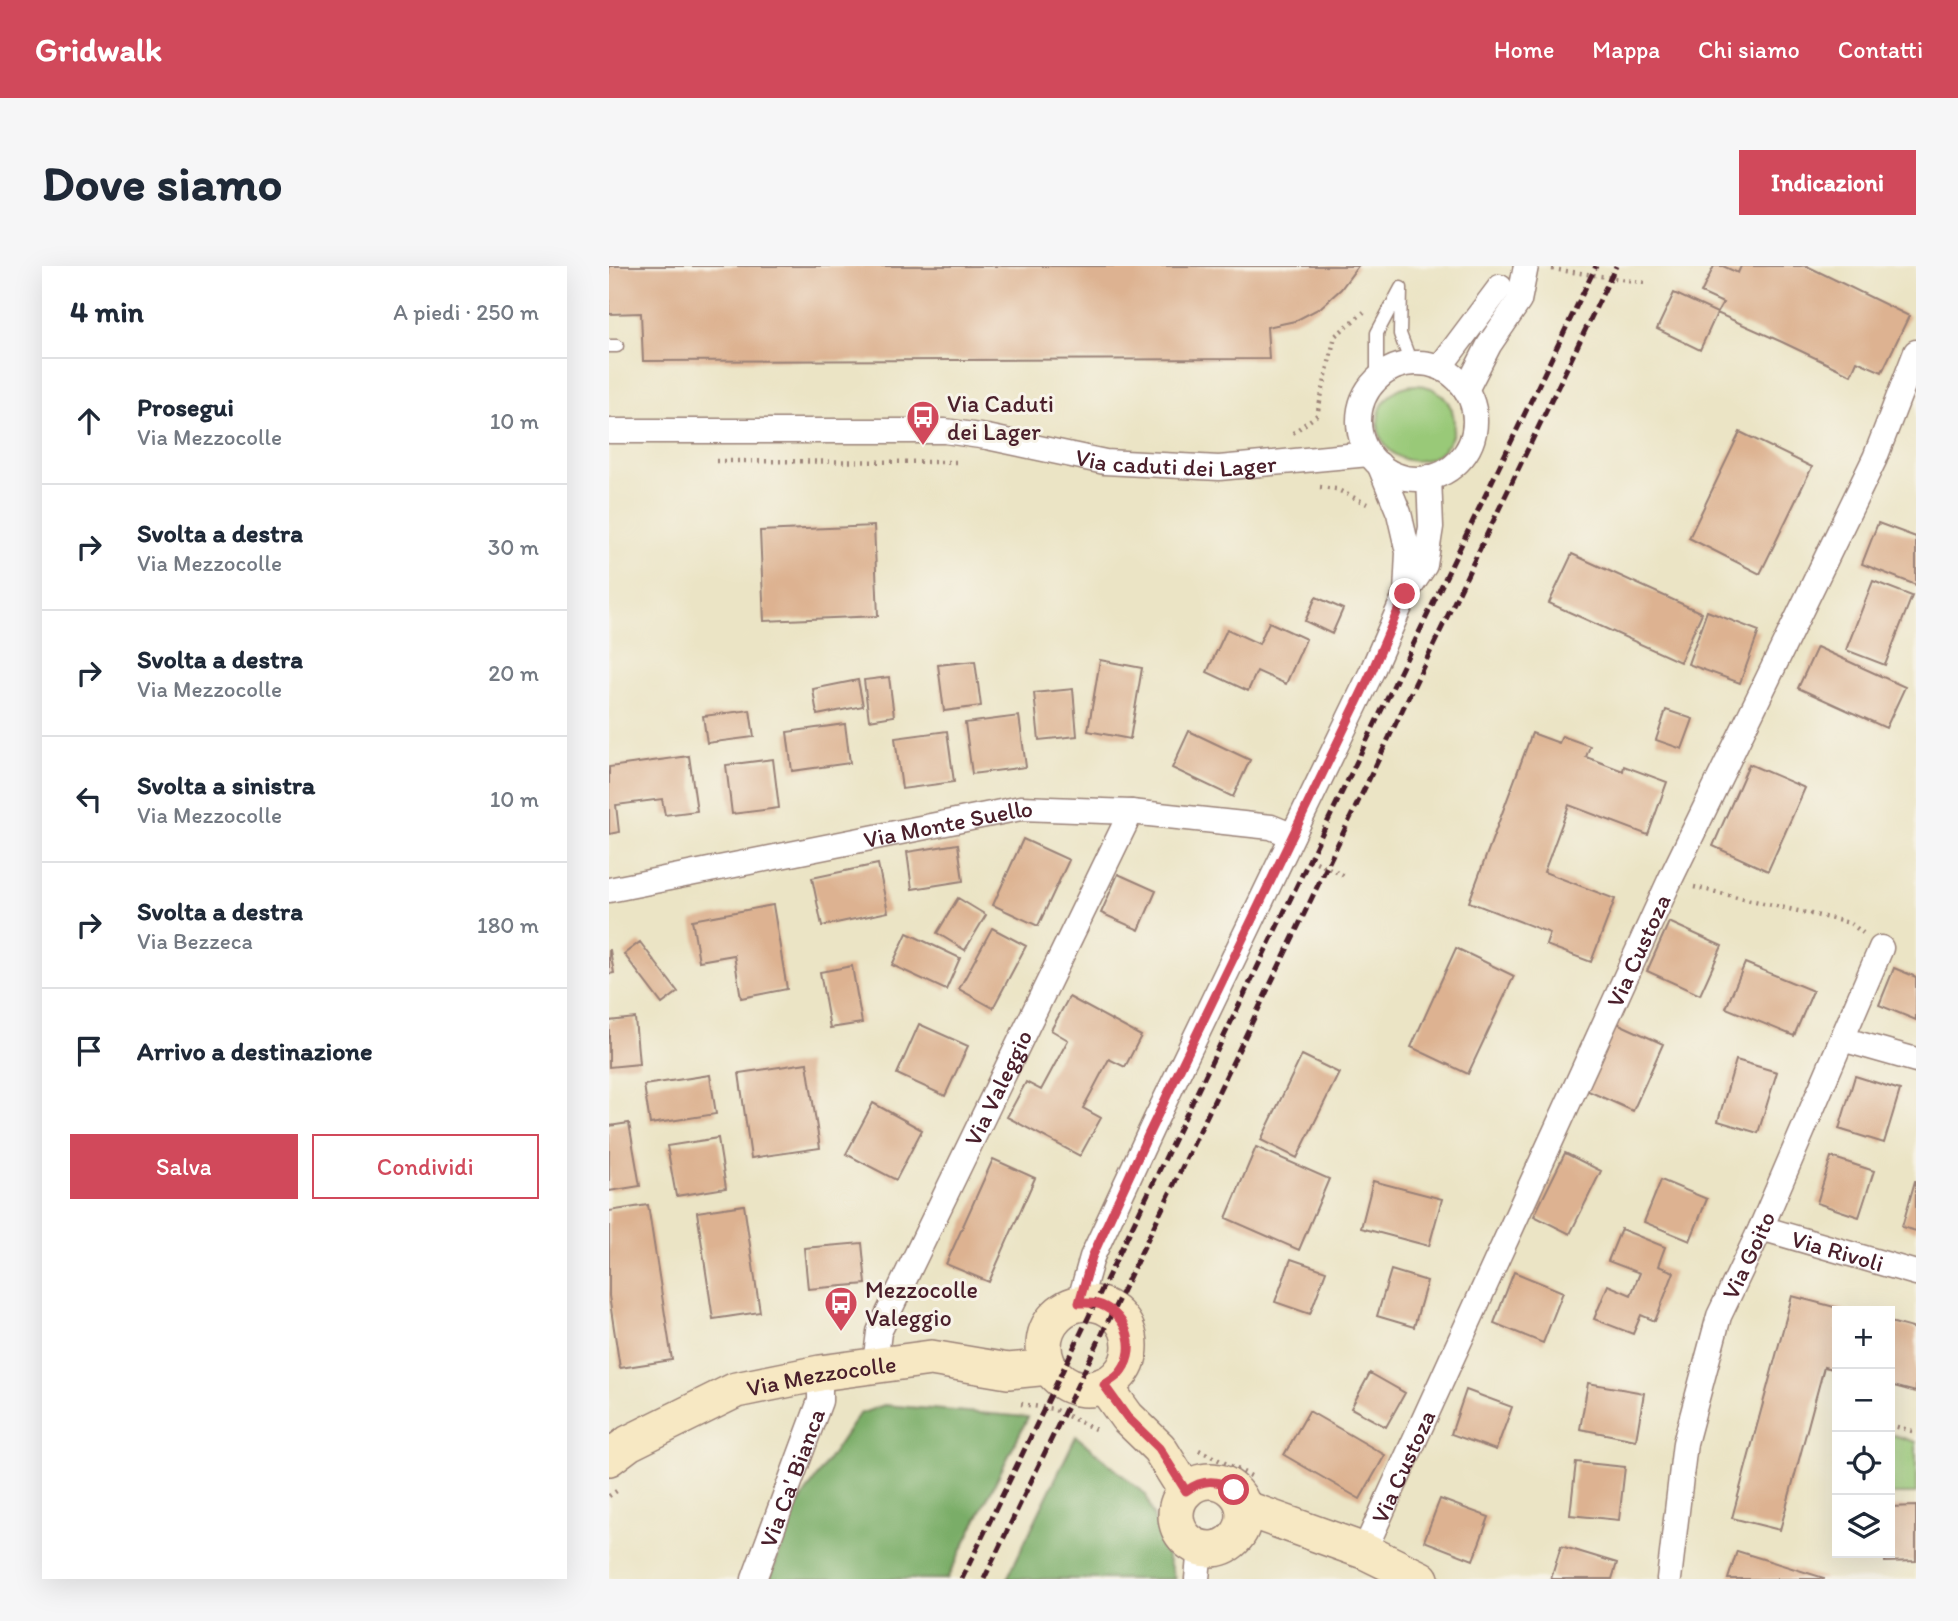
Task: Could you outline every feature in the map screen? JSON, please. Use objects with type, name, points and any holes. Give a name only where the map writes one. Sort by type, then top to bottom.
[{"type":"street","points":[[1466,390],[1489,345],[1519,301],[1534,267]]},
{"type":"street","points":[[1489,345],[1502,277]]},
{"type":"street","points":[[1440,367],[1502,277]]},
{"type":"street","points":[[1374,459],[1394,474],[1411,478],[1429,478],[1446,471],[1460,459],[1470,443],[1475,425],[1473,407],[1466,390],[1440,367],[1411,363],[1393,368],[1377,378],[1360,406],[1362,439],[1399,513],[1408,552],[1405,594]]},
{"type":"street","name":"Via Custoza","points":[[1364,1551],[1669,882],[1875,458],[1914,363]]},
{"type":"street","name":"Via caduti dei Lager","points":[[609,430],[945,431],[1105,462],[1219,468],[1374,459]]},
{"type":"street","points":[[1079,1303],[1092,1257],[1149,1133],[1372,671],[1405,594],[1425,565],[1431,527],[1429,478]]},
{"type":"street","name":"Via Monte Suello","points":[[609,890],[1021,808],[1131,812],[1271,827],[1289,841]]},
{"type":"street","name":"Via Valeggio","points":[[875,1364],[879,1332],[1131,812]]},
{"type":"street","name":"Via Goito","points":[[1668,1579],[1685,1443],[1719,1316],[1761,1228],[1881,948]]},
{"type":"street","points":[[1842,1039],[1916,1060]]},
{"type":"street","name":"Via Rivoli","points":[[1761,1228],[1916,1273]]},
{"type":"street","points":[[1079,1303],[1100,1304],[1118,1315],[1127,1329],[1130,1345],[1127,1362],[1118,1376],[1104,1385],[1089,1389],[1073,1387],[1059,1379],[1049,1367],[1044,1351],[1045,1335],[1052,1320],[1064,1308],[1079,1303]]},
{"type":"street","name":"Via Mezzocolle","points":[[618,1470],[629,1443],[737,1390],[820,1373],[931,1358],[1008,1371],[1049,1367]]},
{"type":"street","name":"Via Ca' Bianca","points":[[754,1579],[820,1401],[820,1373]]},
{"type":"street","points":[[1104,1385],[1127,1417],[1159,1448],[1186,1491]]},
{"type":"street","points":[[1253,1495],[1240,1531],[1233,1540],[1212,1549],[1198,1563],[1189,1542],[1181,1532],[1177,1509],[1180,1499],[1194,1485],[1215,1481],[1234,1490],[1240,1498],[1253,1495],[1421,1579]]},
{"type":"lane","points":[[1377,378],[1377,333],[1401,288],[1400,334],[1411,363]]},
{"type":"path","points":[[1534,267],[1648,283]]},
{"type":"path","points":[[1310,487],[1336,489],[1378,509]]},
{"type":"path","points":[[1289,841],[1346,877]]},
{"type":"path","points":[[1669,882],[1850,923],[1881,948]]},
{"type":"path","points":[[1016,1403],[1053,1409],[1101,1432]]},
{"type":"path","points":[[1895,1426],[1916,1432]]},
{"type":"path","points":[[1189,1446],[1253,1495]]},
{"type":"path","points":[[609,1496],[618,1470]]},
{"type":"green space","points":[[1416,385],[1430,388],[1443,396],[1451,409],[1454,423],[1451,437],[1443,450],[1430,458],[1416,461],[1402,458],[1389,450],[1381,437],[1378,423],[1381,409],[1389,396],[1402,388]]},
{"type":"green space","points":[[884,1405],[1028,1417],[947,1579],[770,1579],[794,1511],[859,1414]]},
{"type":"green space","points":[[1076,1436],[1146,1495],[1175,1579],[1007,1579]]},
{"type":"green space","points":[[1895,1436],[1916,1442],[1916,1494],[1895,1494]]},
{"type":"building","points":[[609,266],[1358,266],[1341,289],[1320,308],[1295,321],[1267,327],[1269,359],[643,361],[641,313],[609,314]]},
{"type":"building","points":[[1714,266],[1723,266],[1738,273],[1741,266],[1807,266],[1909,316],[1882,372],[1857,361],[1851,375],[1717,313],[1723,303],[1701,293]]},
{"type":"building","points":[[1674,293],[1717,313],[1700,350],[1657,329]]},
{"type":"building","points":[[1740,432],[1812,467],[1760,574],[1689,538]]},
{"type":"building","points":[[1878,523],[1916,537],[1916,585],[1862,564]]},
{"type":"building","points":[[874,526],[878,616],[764,621],[760,531]]},
{"type":"building","points":[[1572,554],[1702,613],[1680,662],[1549,603]]},
{"type":"building","points":[[1873,581],[1912,596],[1885,665],[1846,650]]},
{"type":"building","points":[[1316,597],[1343,609],[1332,634],[1305,621]]},
{"type":"building","points":[[1707,611],[1759,631],[1740,683],[1688,664]]},
{"type":"building","points":[[1269,622],[1306,639],[1286,684],[1257,671],[1248,691],[1207,672],[1227,629],[1259,644]]},
{"type":"building","points":[[1817,647],[1905,687],[1886,728],[1798,688]]},
{"type":"building","points":[[1100,660],[1142,668],[1130,739],[1088,731]]},
{"type":"building","points":[[975,661],[981,706],[944,711],[938,665]]},
{"type":"building","points":[[889,677],[894,716],[869,720],[864,680]]},
{"type":"building","points":[[858,680],[863,706],[817,715],[813,689]]},
{"type":"building","points":[[1073,689],[1077,736],[1039,740],[1034,693]]},
{"type":"building","points":[[750,710],[754,737],[707,743],[703,716]]},
{"type":"building","points":[[1666,710],[1693,719],[1682,749],[1656,740]]},
{"type":"building","points":[[1019,716],[1026,767],[972,774],[965,723]]},
{"type":"building","points":[[845,724],[850,763],[792,771],[787,732]]},
{"type":"building","points":[[947,731],[954,782],[902,789],[895,738]]},
{"type":"building","points":[[1189,731],[1250,760],[1233,797],[1172,768]]},
{"type":"building","points":[[1532,733],[1559,743],[1562,736],[1590,746],[1586,757],[1623,771],[1624,766],[1667,782],[1648,835],[1569,805],[1544,872],[1615,899],[1591,962],[1546,945],[1550,933],[1469,902]]},
{"type":"building","points":[[689,756],[697,811],[665,815],[662,799],[616,805],[619,832],[609,834],[609,767]]},
{"type":"building","points":[[773,759],[779,808],[732,814],[726,765]]},
{"type":"building","points":[[1749,764],[1805,788],[1768,871],[1713,846]]},
{"type":"building","points":[[1023,839],[1069,860],[1038,926],[993,905]]},
{"type":"building","points":[[958,844],[963,881],[912,889],[907,852]]},
{"type":"building","points":[[878,864],[888,912],[822,926],[812,878]]},
{"type":"building","points":[[1118,874],[1156,891],[1139,930],[1101,913]]},
{"type":"building","points":[[958,898],[986,915],[965,950],[937,933]]},
{"type":"building","points":[[773,905],[787,989],[741,998],[734,955],[699,961],[692,920]]},
{"type":"building","points":[[1669,922],[1722,946],[1700,995],[1647,971]]},
{"type":"building","points":[[992,928],[1026,946],[993,1008],[959,989]]},
{"type":"building","points":[[907,933],[960,958],[946,990],[892,965]]},
{"type":"building","points":[[640,942],[678,992],[662,1004],[624,954]]},
{"type":"building","points":[[1456,948],[1514,976],[1468,1074],[1411,1047]]},
{"type":"building","points":[[609,950],[614,973],[609,974]]},
{"type":"building","points":[[1745,963],[1813,991],[1794,1036],[1726,1008]]},
{"type":"building","points":[[852,966],[862,1023],[830,1028],[820,972]]},
{"type":"building","points":[[1894,968],[1916,977],[1916,1020],[1879,1005]]},
{"type":"building","points":[[1069,997],[1141,1036],[1125,1067],[1109,1059],[1083,1108],[1101,1118],[1080,1156],[1007,1117],[1026,1082],[1041,1090],[1068,1040],[1051,1030]]},
{"type":"building","points":[[635,1018],[639,1064],[609,1067],[609,1021]]},
{"type":"building","points":[[1617,1023],[1663,1044],[1633,1111],[1586,1090]]},
{"type":"building","points":[[919,1024],[968,1046],[945,1096],[897,1074]]},
{"type":"building","points":[[1302,1055],[1339,1073],[1297,1158],[1261,1140]]},
{"type":"building","points":[[1736,1060],[1777,1072],[1758,1133],[1718,1121]]},
{"type":"building","points":[[807,1063],[820,1148],[751,1158],[739,1073]]},
{"type":"building","points":[[710,1075],[716,1114],[650,1124],[644,1085]]},
{"type":"building","points":[[1855,1076],[1900,1090],[1884,1143],[1839,1129]]},
{"type":"building","points":[[873,1103],[922,1130],[896,1180],[846,1154]]},
{"type":"building","points":[[629,1123],[640,1186],[609,1191],[609,1126]]},
{"type":"building","points":[[718,1138],[726,1188],[676,1196],[667,1146]]},
{"type":"building","points":[[1256,1147],[1329,1179],[1299,1250],[1226,1218]]},
{"type":"building","points":[[1565,1153],[1601,1171],[1570,1234],[1534,1216]]},
{"type":"building","points":[[1831,1157],[1874,1171],[1859,1217],[1817,1203]]},
{"type":"building","points":[[993,1159],[1035,1178],[989,1282],[946,1264]]},
{"type":"building","points":[[1661,1180],[1707,1199],[1690,1241],[1644,1222]]},
{"type":"building","points":[[1373,1181],[1442,1199],[1429,1246],[1361,1228]]},
{"type":"building","points":[[1916,1181],[1916,1231],[1902,1227]]},
{"type":"building","points":[[648,1205],[672,1360],[620,1368],[609,1296],[609,1211]]},
{"type":"building","points":[[744,1205],[760,1312],[713,1319],[697,1212]]},
{"type":"building","points":[[1621,1229],[1665,1247],[1658,1266],[1674,1272],[1655,1321],[1641,1315],[1633,1334],[1594,1319],[1608,1285],[1631,1295],[1640,1273],[1608,1261]]},
{"type":"building","points":[[862,1243],[866,1284],[808,1289],[804,1248]]},
{"type":"building","points":[[1291,1259],[1326,1271],[1310,1314],[1275,1302]]},
{"type":"building","points":[[1391,1270],[1427,1281],[1414,1327],[1377,1316]]},
{"type":"building","points":[[1514,1272],[1563,1292],[1543,1343],[1494,1323]]},
{"type":"building","points":[[1792,1296],[1832,1306],[1832,1369],[1824,1367],[1780,1530],[1732,1518]]},
{"type":"building","points":[[1895,1323],[1916,1329],[1916,1392],[1895,1386]]},
{"type":"building","points":[[1370,1373],[1405,1393],[1386,1427],[1351,1408]]},
{"type":"building","points":[[1588,1383],[1644,1393],[1636,1440],[1580,1429]]},
{"type":"building","points":[[1466,1390],[1512,1407],[1496,1450],[1451,1434]]},
{"type":"building","points":[[1309,1411],[1385,1455],[1360,1499],[1284,1455]]},
{"type":"building","points":[[1576,1462],[1625,1467],[1619,1520],[1570,1515]]},
{"type":"building","points":[[1440,1499],[1489,1517],[1473,1560],[1424,1541]]},
{"type":"building","points":[[1916,1506],[1916,1561],[1885,1562],[1885,1558],[1895,1558],[1895,1507]]},
{"type":"building","points":[[1561,1546],[1617,1563],[1612,1579],[1551,1579]]},
{"type":"building","points":[[1737,1551],[1824,1578],[1824,1579],[1728,1579]]},
{"type":"railway","points":[[962,1579],[1596,266]]},
{"type":"railway","points":[[984,1579],[1616,266]]},
{"type":"place","name":"Via Caduti dei Lager","points":[[923,447]]},
{"type":"place","name":"Mezzocolle Valeggio","points":[[841,1333]]},
{"type":"route","points":[[1234,1490],[1225,1484],[1204,1481],[1186,1491],[1159,1448],[1127,1417],[1104,1385],[1118,1376],[1127,1362],[1130,1345],[1127,1329],[1118,1315],[1100,1304],[1079,1303],[1092,1257],[1149,1133],[1372,671],[1405,594]]}]
